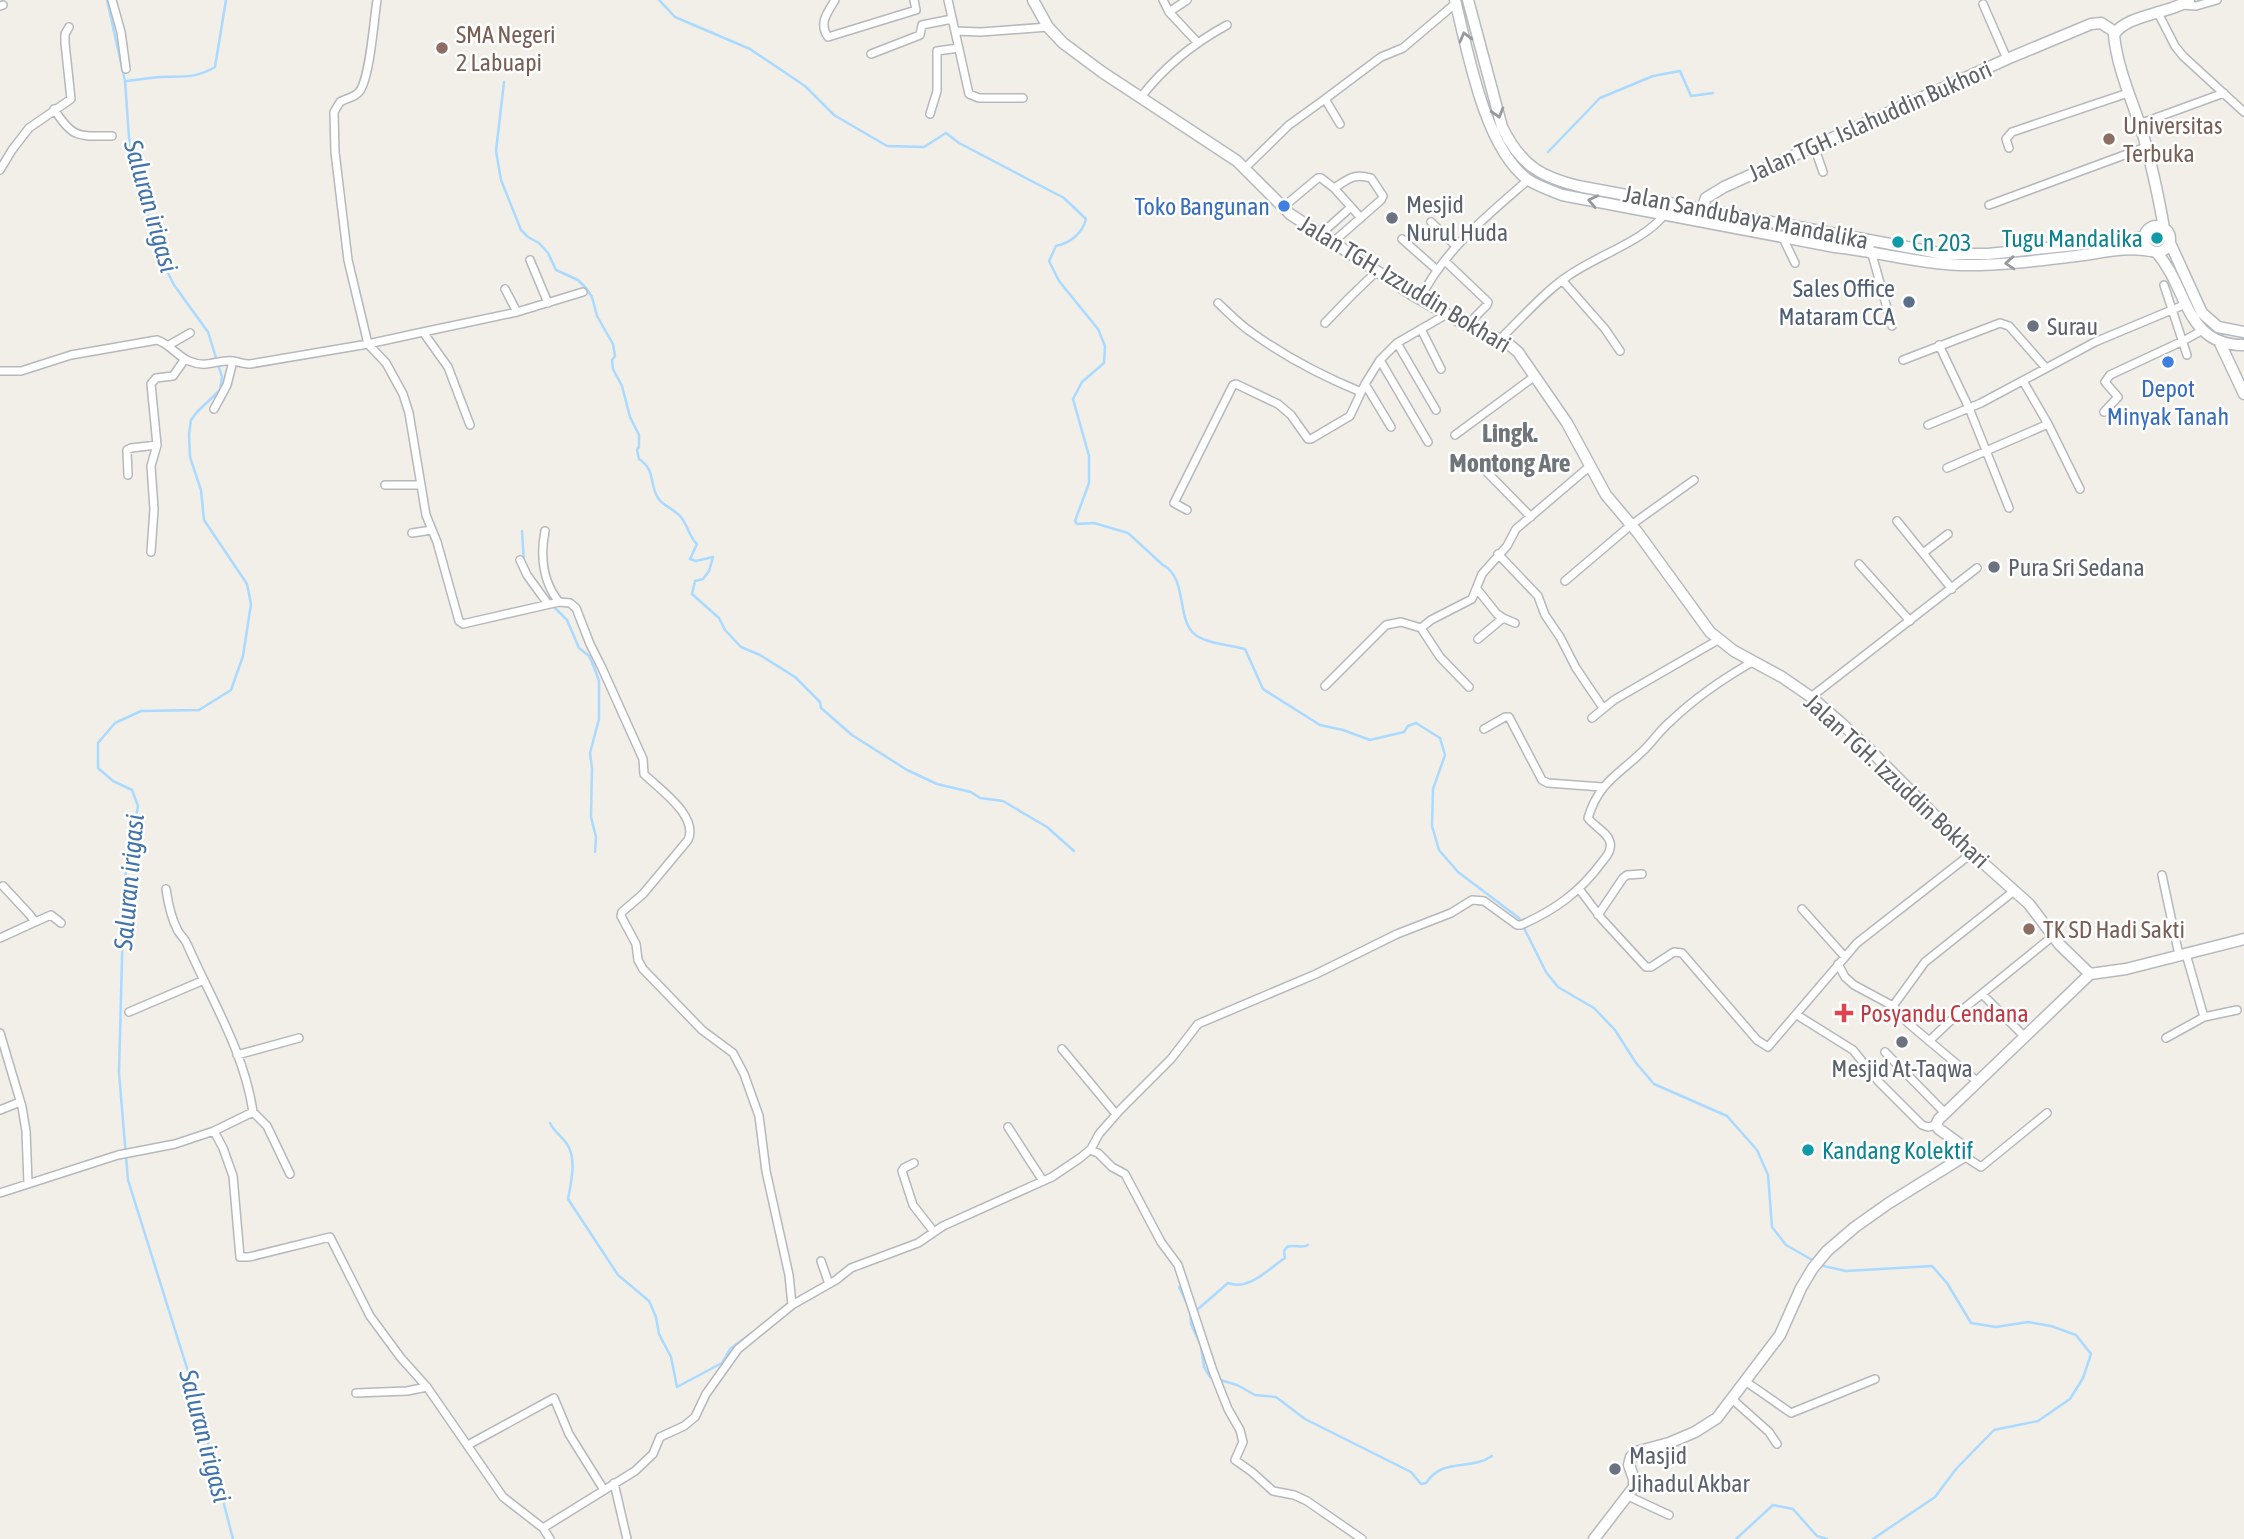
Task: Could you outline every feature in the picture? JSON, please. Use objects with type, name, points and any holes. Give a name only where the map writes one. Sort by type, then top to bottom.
[{"type":"street","points":[[112,0],[121,32],[126,69]]},
{"type":"street","points":[[377,0],[371,50],[361,89],[340,102],[334,115],[338,188],[348,260],[368,344],[386,363],[403,394],[415,436],[420,485],[462,624],[559,602],[570,603],[576,608],[643,760],[644,774],[679,807],[689,823],[688,840],[621,916],[636,944],[638,960],[643,968],[702,1030],[733,1053],[744,1074],[757,1111],[789,1275],[792,1305]]},
{"type":"street","points":[[835,0],[824,17],[824,32],[828,37],[919,9],[914,0]]},
{"type":"street","points":[[948,0],[970,96],[1023,98]]},
{"type":"street","name":"Jalan TGH. Izzuddin Bokhari","points":[[1033,0],[1048,27],[1080,56],[1225,152],[1245,168],[1282,208],[1420,299],[1466,326],[1509,343],[1567,423],[1606,495],[1718,640],[1811,697],[1870,750],[1972,853],[2035,911],[2067,953],[2090,974]]},
{"type":"street","points":[[1163,0],[1169,12],[1198,43]]},
{"type":"street","points":[[1169,12],[1188,0]]},
{"type":"street","name":"Jalan Sandubaya Mandalika","points":[[1468,0],[1502,127],[1512,146],[1524,161],[1545,176],[1565,183],[1922,251],[1970,255],[2145,236]]},
{"type":"street","points":[[2217,0],[2196,6],[2185,2],[2157,11],[2119,28],[2114,38],[2158,188],[2164,228],[2168,232],[2170,243],[2202,313],[2218,327],[2244,332]]},
{"type":"street","points":[[1245,168],[1289,125],[1381,57],[1403,48],[1456,2],[1492,132],[1498,144],[1528,180],[1562,195],[1835,247],[1943,264],[2046,260],[2130,249],[2154,252],[2168,248],[2170,243]]},
{"type":"street","points":[[1983,4],[2007,59]]},
{"type":"street","points":[[2157,11],[2178,51],[2244,112]]},
{"type":"street","points":[[871,54],[920,35],[921,25],[952,19]]},
{"type":"street","name":"Jalan TGH. Islahuddin Bukhori","points":[[1702,209],[1706,198],[1718,190],[2091,23],[2101,23],[2115,32]]},
{"type":"street","points":[[1141,97],[1165,70],[1198,43],[1227,25]]},
{"type":"street","points":[[0,170],[29,128],[71,97],[65,43],[65,34],[69,27]]},
{"type":"street","points":[[956,31],[1048,27]]},
{"type":"street","points":[[930,114],[937,91],[937,51],[959,48]]},
{"type":"street","points":[[2009,148],[2006,139],[2012,132],[2128,93]]},
{"type":"street","points":[[2140,124],[2224,93]]},
{"type":"street","points":[[1325,99],[1340,124]]},
{"type":"street","points":[[54,109],[63,124],[73,133],[84,136],[112,136]]},
{"type":"street","points":[[1814,146],[1823,172]]},
{"type":"street","points":[[1989,205],[2146,147]]},
{"type":"street","points":[[1332,243],[1382,198],[1382,193],[1374,181],[1357,175],[1334,188]]},
{"type":"street","points":[[1282,208],[1318,178],[1322,178],[1361,218]]},
{"type":"street","points":[[1420,299],[1437,270],[1456,246],[1528,180]]},
{"type":"street","points":[[1684,219],[1687,206]]},
{"type":"street","points":[[1321,234],[1352,207]]},
{"type":"street","points":[[1500,339],[1562,280],[1655,227],[1664,215]]},
{"type":"street","points":[[1431,222],[1456,246]]},
{"type":"street","points":[[2164,228],[2152,227],[2145,236],[2147,247],[2170,269],[2201,331],[2220,343],[2244,345]]},
{"type":"street","points":[[1782,236],[1795,263]]},
{"type":"street","points":[[1402,239],[1437,270]]},
{"type":"street","points":[[1868,240],[1892,326]]},
{"type":"street","points":[[530,260],[548,303]]},
{"type":"street","points":[[1445,261],[1488,302],[1466,326]]},
{"type":"street","points":[[1325,324],[1376,272]]},
{"type":"street","points":[[1562,280],[1605,329],[1620,351]]},
{"type":"street","points":[[2164,285],[2187,355]]},
{"type":"street","points":[[505,289],[517,312]]},
{"type":"street","points":[[0,370],[21,371],[61,357],[161,341],[185,359],[204,365],[230,361],[258,363],[368,344],[517,312],[583,292]]},
{"type":"street","points":[[1218,303],[1263,341],[1323,376],[1363,388],[1391,428]]},
{"type":"street","points":[[1928,425],[1969,408],[2095,342],[2186,304]]},
{"type":"street","points":[[1187,510],[1174,503],[1233,385],[1278,404],[1291,415],[1310,439],[1350,416],[1380,360],[1396,343],[1447,314]]},
{"type":"street","points":[[1903,360],[1996,323],[2003,323],[2011,328],[2046,368]]},
{"type":"street","points":[[1420,329],[1441,369]]},
{"type":"street","points":[[2104,412],[2118,397],[2105,382],[2106,379],[2201,331]]},
{"type":"street","points":[[423,332],[448,367],[470,425]]},
{"type":"street","points":[[169,345],[190,333]]},
{"type":"street","points":[[1396,343],[1436,410]]},
{"type":"street","points":[[2220,343],[2244,394]]},
{"type":"street","points":[[1939,345],[1969,408],[2009,508]]},
{"type":"street","points":[[151,552],[154,509],[151,463],[157,445],[151,384],[156,378],[173,376],[185,359]]},
{"type":"street","points":[[1380,360],[1428,442]]},
{"type":"street","points":[[214,410],[227,385],[230,361]]},
{"type":"street","points":[[1454,435],[1535,376]]},
{"type":"street","points":[[2023,381],[2080,489]]},
{"type":"street","points":[[1947,468],[2048,424]]},
{"type":"street","points":[[128,475],[127,450],[157,445]]},
{"type":"street","points":[[1479,464],[1531,517]]},
{"type":"street","points":[[1421,628],[1431,620],[1468,603],[1477,589],[1482,573],[1507,546],[1516,529],[1590,466]]},
{"type":"street","points":[[1564,581],[1631,525],[1694,480]]},
{"type":"street","points":[[385,485],[420,485]]},
{"type":"street","points":[[1897,521],[1952,589]]},
{"type":"street","points":[[412,533],[432,530]]},
{"type":"street","points":[[545,531],[542,548],[544,568],[551,591],[559,602]]},
{"type":"street","points":[[1923,553],[1948,534]]},
{"type":"street","points":[[1499,554],[1538,596],[1545,615],[1576,668],[1604,708]]},
{"type":"street","points":[[520,560],[527,575],[548,604]]},
{"type":"street","points":[[1860,564],[1910,621]]},
{"type":"street","points":[[1811,697],[1978,568]]},
{"type":"street","points":[[1477,589],[1497,614],[1515,623]]},
{"type":"street","points":[[1478,639],[1503,618]]},
{"type":"street","points":[[1325,686],[1386,625],[1401,622],[1421,628],[1440,657],[1469,687]]},
{"type":"street","points":[[1592,718],[1604,708],[1718,640]]},
{"type":"street","points":[[543,1528],[648,1460],[660,1437],[684,1426],[695,1417],[706,1394],[738,1349],[792,1305],[851,1268],[909,1247],[943,1226],[1052,1177],[1090,1150],[1099,1134],[1171,1059],[1195,1026],[1316,974],[1397,934],[1451,913],[1472,900],[1484,901],[1517,925],[1521,925],[1580,890],[1609,853],[1611,846],[1610,839],[1588,818],[1602,787],[1702,694],[1754,661]]},
{"type":"street","points":[[1484,729],[1509,717],[1542,780],[1548,783],[1602,787]]},
{"type":"street","points":[[1580,890],[1598,915],[1647,967],[1654,966],[1674,952],[1684,954],[1757,1041],[1765,1046],[1771,1045],[1857,943],[1972,853]]},
{"type":"street","points":[[1598,915],[1623,878],[1627,875],[1642,874]]},
{"type":"street","points":[[2162,874],[2183,954],[2204,1017]]},
{"type":"street","points":[[4,886],[35,922]]},
{"type":"street","points":[[166,889],[174,922],[228,1027],[251,1096],[253,1112],[267,1126],[290,1174]]},
{"type":"street","points":[[1894,1006],[1925,962],[2014,891]]},
{"type":"street","points":[[1802,909],[1845,957]]},
{"type":"street","points":[[0,938],[51,915],[61,923]]},
{"type":"street","points":[[1929,1041],[1962,1010],[2053,936]]},
{"type":"street","points":[[1797,1015],[1853,1050],[1879,1082],[1922,1125],[1928,1127],[1936,1125],[1945,1113],[2090,974],[2126,969],[2244,939]]},
{"type":"street","points":[[1838,964],[1845,977],[1854,985],[1894,1006],[1908,1023],[1978,1082]]},
{"type":"street","points":[[129,1012],[204,980]]},
{"type":"street","points":[[1983,995],[2024,1036]]},
{"type":"street","points":[[2166,1038],[2204,1017],[2236,1010]]},
{"type":"street","points":[[0,1033],[29,1149],[28,1183]]},
{"type":"street","points":[[237,1055],[299,1038]]},
{"type":"street","points":[[1062,1049],[1116,1114]]},
{"type":"street","points":[[1885,1052],[1945,1113]]},
{"type":"street","points":[[0,1110],[18,1103]]},
{"type":"street","points":[[0,1193],[123,1154],[175,1144],[214,1131],[253,1112]]},
{"type":"street","points":[[1964,1156],[1980,1167],[2047,1113]]},
{"type":"street","points":[[1936,1125],[1963,1146],[1964,1156]]},
{"type":"street","points":[[1008,1127],[1042,1181]]},
{"type":"street","points":[[214,1131],[233,1177],[240,1257],[330,1237],[370,1316],[401,1358],[427,1387],[502,1497],[543,1528],[550,1539]]},
{"type":"street","points":[[1090,1150],[1125,1174],[1161,1242],[1178,1265],[1213,1371],[1242,1435],[1243,1442],[1235,1460],[1273,1491],[1307,1501],[1362,1539]]},
{"type":"street","points":[[1594,1539],[1628,1496],[1634,1483],[1629,1462],[1633,1454],[1695,1432],[1717,1418],[1780,1335],[1801,1288],[1827,1251],[1889,1203],[1964,1156]]},
{"type":"street","points":[[914,1163],[902,1171],[913,1205],[934,1232]]},
{"type":"street","points":[[821,1261],[829,1284]]},
{"type":"street","points":[[1745,1381],[1791,1413],[1875,1379]]},
{"type":"street","points":[[356,1393],[407,1391],[427,1387]]},
{"type":"street","points":[[468,1445],[554,1398],[569,1434],[604,1490]]},
{"type":"street","points":[[1731,1399],[1769,1432],[1777,1444]]},
{"type":"street","points":[[614,1483],[627,1539]]},
{"type":"street","points":[[1628,1496],[1669,1515]]},
{"type":"waterway","name":"Saluran irigasi","points":[[107,0],[125,81],[130,151],[159,255],[174,285],[208,332],[222,377],[220,390],[191,420],[189,434],[190,457],[201,490],[204,520],[247,584],[251,604],[243,656],[231,690],[199,710],[141,711],[115,723],[98,743],[98,768],[113,781],[132,790],[138,806],[124,883],[119,1073],[128,1180],[197,1400],[233,1539]]},
{"type":"waterway","points":[[125,81],[195,75],[215,67],[226,0]]},
{"type":"waterway","points":[[659,0],[675,17],[750,49],[805,86],[834,115],[887,146],[924,147],[946,133],[959,143],[1064,198],[1086,219],[1075,237],[1056,246],[1049,261],[1059,281],[1098,329],[1105,346],[1104,363],[1082,382],[1073,399],[1089,456],[1089,483],[1075,521],[1077,524],[1094,523],[1128,533],[1171,571],[1190,630],[1208,641],[1245,649],[1263,689],[1320,725],[1370,740],[1404,732],[1408,726],[1416,723],[1440,738],[1445,755],[1433,789],[1432,826],[1439,850],[1458,872],[1519,918],[1546,972],[1558,987],[1594,1008],[1615,1030],[1636,1063],[1654,1084],[1727,1116],[1757,1150],[1768,1175],[1772,1227],[1786,1245],[1814,1261]]},
{"type":"waterway","points":[[1548,152],[1600,98],[1653,76],[1680,71],[1691,96],[1713,93]]},
{"type":"waterway","points":[[504,82],[496,151],[501,180],[521,230],[548,253],[556,270],[578,280],[592,297],[597,316],[613,344],[613,369],[622,386],[630,417],[639,435],[639,459],[650,472],[658,498],[680,516],[697,544],[690,559],[696,561],[713,557],[709,571],[703,579],[695,581],[692,594],[719,618],[725,630],[741,647],[760,655],[795,677],[820,702],[821,708],[852,735],[907,770],[937,784],[971,792],[980,798],[1003,801],[1047,827],[1074,851]]},
{"type":"waterway","points":[[522,531],[524,563]]},
{"type":"waterway","points":[[552,605],[567,620],[579,648],[589,656],[599,681],[599,719],[590,753],[591,817],[596,837],[595,852]]},
{"type":"waterway","points":[[550,1123],[567,1144],[572,1157],[568,1199],[618,1275],[649,1301],[659,1334],[671,1357],[677,1387],[722,1363],[730,1349],[753,1332]]},
{"type":"waterway","points":[[1197,1310],[1228,1283],[1244,1284],[1266,1272],[1285,1258],[1284,1251],[1287,1247],[1308,1245]]},
{"type":"waterway","points":[[1819,1265],[1846,1271],[1932,1266],[1947,1283],[1971,1323],[1996,1327],[2028,1322],[2051,1326],[2076,1335],[2091,1354],[2083,1378],[2070,1399],[2038,1421],[1994,1430],[1956,1469],[1935,1497],[1873,1539]]},
{"type":"waterway","points":[[1179,1287],[1190,1310],[1191,1324],[1201,1346],[1204,1367],[1210,1377],[1237,1385],[1255,1395],[1276,1397],[1305,1419],[1411,1472],[1421,1484],[1426,1483],[1440,1470],[1475,1463],[1492,1456]]},
{"type":"waterway","points":[[1736,1539],[1773,1505],[1793,1509],[1817,1536],[1827,1539]]},
{"type":"place","name":"SMA Negeri 2 Labuapi","points":[[442,48]]},
{"type":"place","name":"Universitas Terbuka","points":[[2109,139]]},
{"type":"place","name":"Toko Bangunan","points":[[1284,206]]},
{"type":"place","name":"Mesjid Nurul Huda","points":[[1392,218]]},
{"type":"place","name":"Tugu Mandalika","points":[[2157,238]]},
{"type":"place","name":"Cn 203","points":[[1898,242]]},
{"type":"place","name":"Sales Office Mataram CCA","points":[[1909,302]]},
{"type":"place","name":"Surau","points":[[2033,326]]},
{"type":"place","name":"Depot Minyak Tanah","points":[[2168,362]]},
{"type":"place","name":"Pura Sri Sedana","points":[[1994,567]]},
{"type":"place","name":"TK SD Hadi Sakti","points":[[2029,929]]},
{"type":"place","name":"Posyandu Cendana","points":[[1844,1013]]},
{"type":"place","name":"Mesjid At-Taqwa","points":[[1902,1042]]},
{"type":"place","name":"Kandang Kolektif","points":[[1808,1150]]},
{"type":"place","name":"Masjid Jihadul Akbar","points":[[1615,1469]]},
{"type":"district","name":"Lingk. Montong Are","points":[[1510,448]]}]
